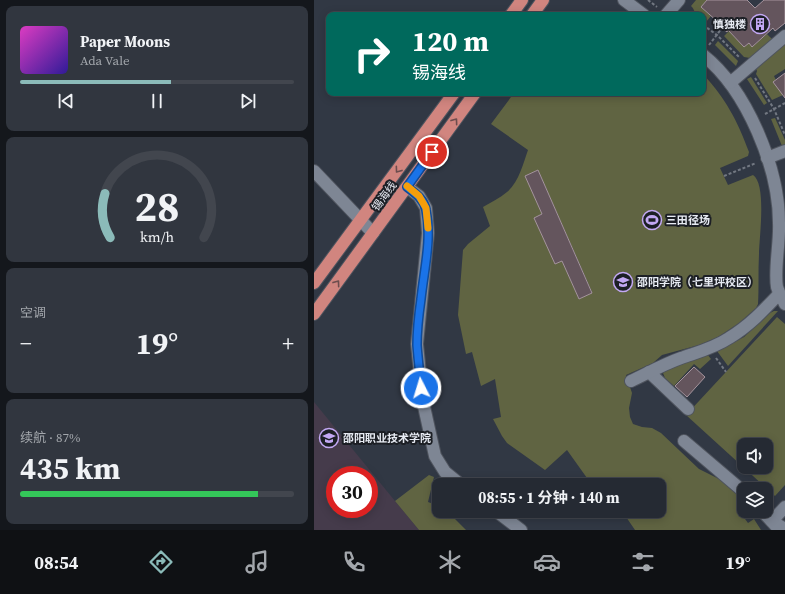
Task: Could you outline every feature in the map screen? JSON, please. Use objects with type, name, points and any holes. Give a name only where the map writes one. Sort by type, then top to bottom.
[{"type":"highway","points":[[513,12],[522,0]]},
{"type":"highway","points":[[534,12],[543,0]]},
{"type":"highway","name":"锡海线","points":[[314,284],[452,96]]},
{"type":"highway","name":"锡海线","points":[[314,314],[473,96]]},
{"type":"street","points":[[624,0],[640,12]]},
{"type":"street","points":[[669,12],[679,0]]},
{"type":"street","points":[[730,83],[785,36]]},
{"type":"street","points":[[631,381],[681,358],[715,346],[728,339],[782,299],[776,277],[782,237],[776,195],[767,158],[757,130],[746,108],[706,50]]},
{"type":"street","points":[[767,158],[785,152]]},
{"type":"street","points":[[314,171],[373,233]]},
{"type":"street","points":[[407,187],[419,196],[426,208],[428,233],[427,255],[420,299],[417,344],[423,402],[435,456],[445,472],[452,478]]},
{"type":"street","points":[[649,372],[688,409]]},
{"type":"street","points":[[684,441],[737,486]]},
{"type":"street","points":[[776,526],[785,507]]},
{"type":"street","points":[[505,518],[521,530]]},
{"type":"street","points":[[769,518],[776,526],[785,529]]},
{"type":"path","points":[[706,27],[717,35],[741,59]]},
{"type":"path","points":[[706,50],[722,28]]},
{"type":"path","points":[[754,76],[774,109],[785,135]]},
{"type":"path","points":[[764,114],[785,104]]},
{"type":"path","points":[[724,176],[767,158]]},
{"type":"path","points":[[716,357],[726,372]]},
{"type":"shaded area","name":"邵阳职业技术学院","points":[[314,402],[366,466],[326,466],[326,518],[378,518],[378,480],[419,530],[314,530]]},
{"type":"green space","points":[[696,0],[707,0],[701,7],[711,16],[706,22],[706,12],[695,12],[691,6]]},
{"type":"green space","points":[[729,31],[744,47],[749,43],[752,47],[767,34],[774,41],[750,58],[744,57],[724,36]]},
{"type":"green space","points":[[718,41],[738,61],[736,66],[715,45]]},
{"type":"green space","points":[[785,41],[785,69],[774,76],[783,95],[772,100],[756,74],[757,71],[755,66]]},
{"type":"green space","name":"邵阳学院（七里坪校区）","points":[[706,77],[730,110],[749,152],[748,156],[720,168],[728,185],[753,175],[757,180],[760,189],[761,212],[758,304],[756,308],[739,323],[718,337],[699,345],[662,355],[653,363],[626,375],[632,393],[629,408],[630,417],[633,424],[652,428],[661,433],[699,469],[731,485],[737,494],[737,518],[744,518],[748,523],[754,519],[761,530],[635,530],[627,518],[666,518],[666,478],[587,478],[567,450],[545,470],[507,443],[502,436],[493,419],[501,417],[495,379],[481,386],[472,352],[466,354],[458,315],[463,250],[490,226],[483,207],[507,192],[515,183],[528,150],[491,124],[512,96],[706,96]],"holes":[[[538,170],[592,292],[579,299],[562,261],[555,263],[535,218],[542,214],[526,176]]]},
{"type":"green space","points":[[751,77],[767,103],[764,105],[747,79]]},
{"type":"green space","points":[[775,118],[785,140],[785,145],[782,146],[771,119]]},
{"type":"green space","points":[[774,311],[778,311],[728,366],[717,351],[744,337]]},
{"type":"green space","points":[[777,317],[785,324],[785,485],[775,496],[773,494],[773,482],[760,482],[751,474],[773,474],[773,438],[737,438],[737,461],[686,415]]},
{"type":"green space","points":[[707,354],[711,359],[700,369],[694,364],[674,386],[665,378],[663,373],[667,369]]},
{"type":"green space","points":[[429,475],[434,477],[432,478],[432,485],[428,502],[432,503],[432,518],[454,518],[466,530],[419,530],[395,501]]},
{"type":"building","name":"慎独楼","points":[[707,0],[747,0],[755,8],[764,0],[785,0],[785,23],[775,31],[773,28],[752,47],[749,43],[744,47],[728,30],[727,32],[717,24],[718,22],[701,7]]},
{"type":"building","points":[[785,73],[785,98],[773,82]]},
{"type":"building","points":[[538,170],[592,293],[579,299],[562,261],[555,264],[534,218],[542,214],[525,176]]},
{"type":"building","points":[[694,367],[705,377],[687,397],[675,386]]},
{"type":"slow traffic","points":[[407,186],[419,196],[426,208],[428,228]]},
{"type":"place","name":"慎独楼","points":[[760,24]]},
{"type":"place","name":"三田径场","points":[[652,220]]},
{"type":"place","name":"邵阳学院（七里坪校区）","points":[[623,282]]},
{"type":"place","name":"邵阳职业技术学院","points":[[329,438]]},
{"type":"route","points":[[421,388],[417,344],[420,299],[427,255],[428,233],[426,208],[419,196],[407,187],[432,152]]}]
